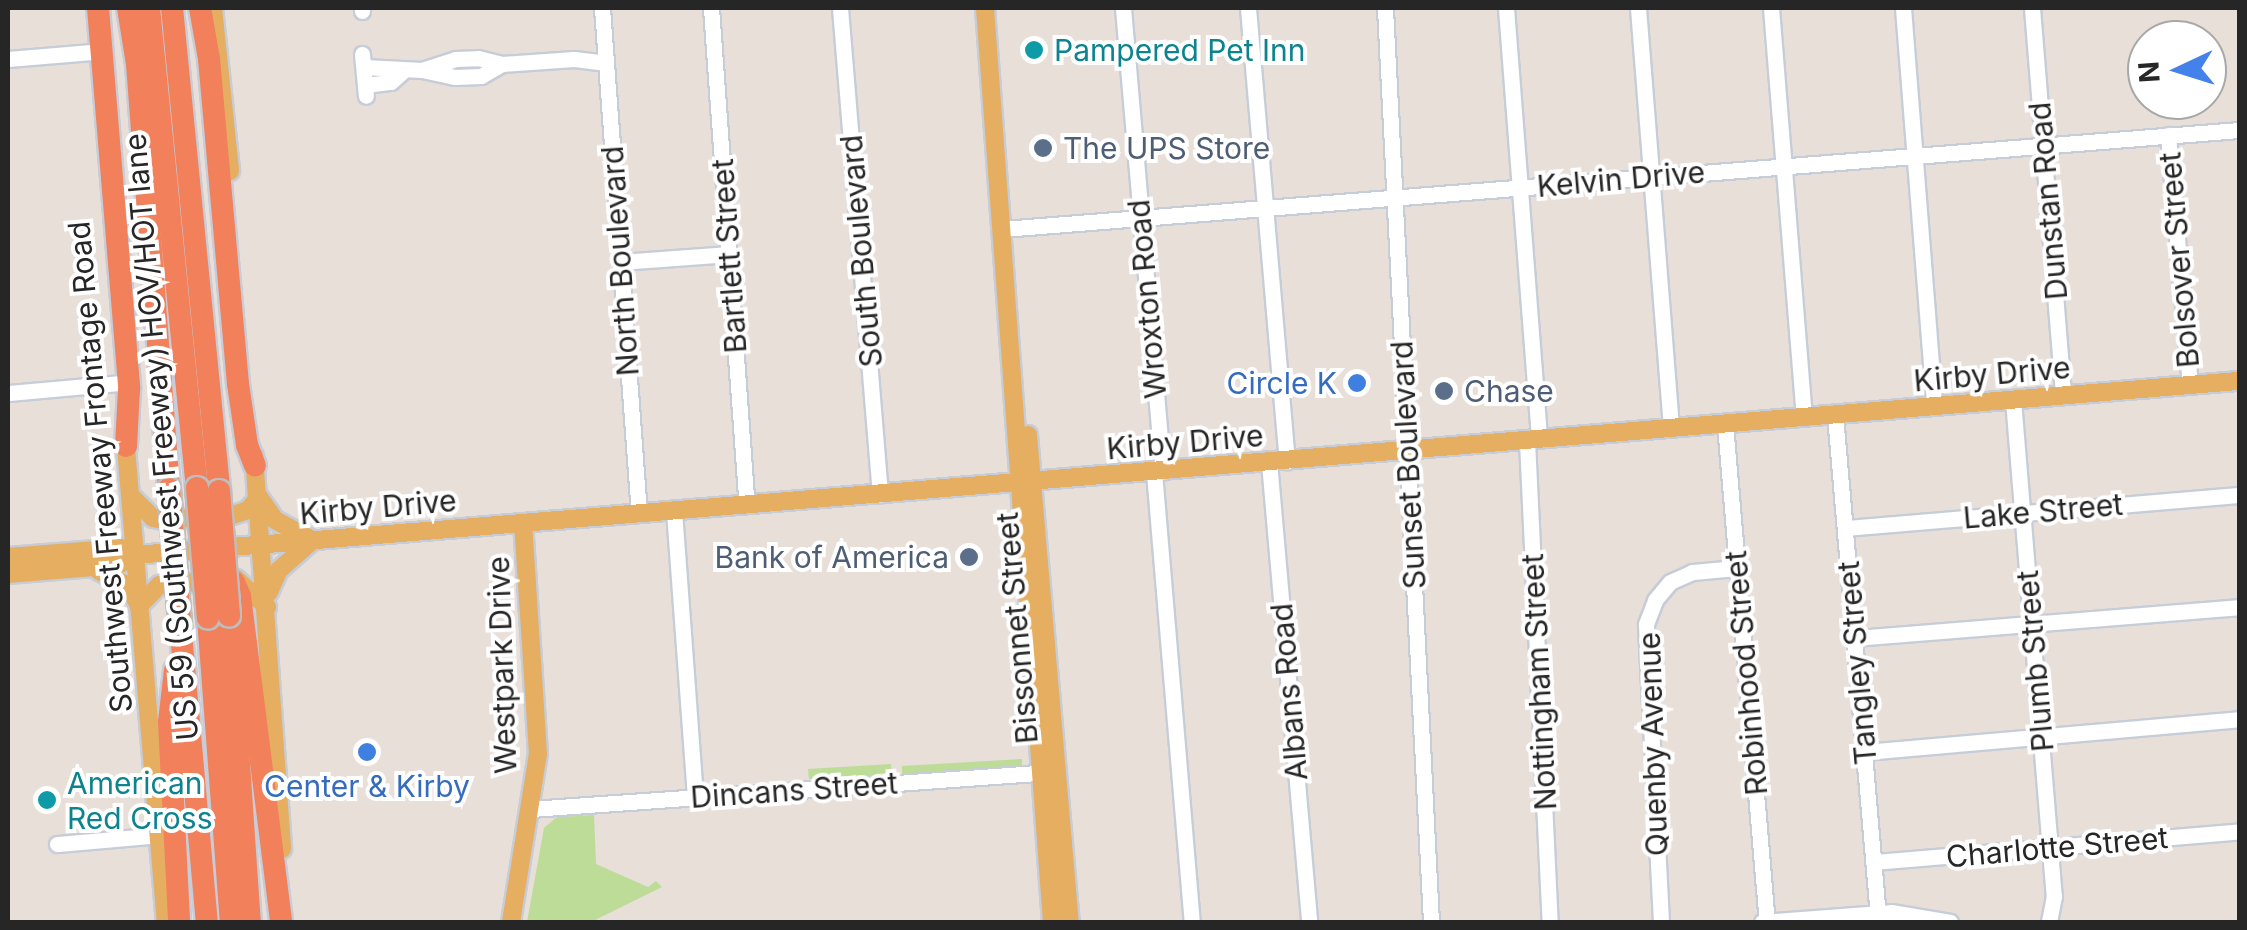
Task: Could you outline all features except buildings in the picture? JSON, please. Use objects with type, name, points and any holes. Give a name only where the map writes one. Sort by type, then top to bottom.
[{"type":"highway","points":[[100,8],[130,388],[126,446]]},
{"type":"highway","points":[[100,8],[120,106],[138,266],[160,370]]},
{"type":"highway","points":[[128,8],[138,64],[169,489],[208,922]]},
{"type":"highway","name":"US 59 (Southwest Freeway) HOV/HOT lane","points":[[149,8],[226,616],[231,922]]},
{"type":"highway","points":[[172,8],[207,368],[208,486],[224,562],[250,922]]},
{"type":"highway","points":[[199,8],[216,308],[207,368]]},
{"type":"highway","points":[[199,8],[209,59],[238,384],[247,446],[255,466]]},
{"type":"highway","points":[[226,616],[283,922]]},
{"type":"highway","points":[[179,922],[168,722],[180,622]]},
{"type":"main road","name":"Southwest Freeway Frontage Road","points":[[88,8],[166,922]]},
{"type":"main road","points":[[214,8],[264,544],[283,922]]},
{"type":"main road","name":"Bissonnet Street","points":[[985,8],[1012,330],[1018,343],[1048,772],[1052,922]]},
{"type":"main road","name":"Kirby Drive","points":[[8,574],[118,565],[135,555],[2240,381]]},
{"type":"main road","points":[[130,496],[152,518],[163,520],[233,515],[248,510],[259,497]]},
{"type":"main road","points":[[259,497],[275,520],[313,540],[279,570],[267,602]]},
{"type":"main road","name":"Westpark Drive","points":[[511,922],[531,808],[538,740],[523,524]]},
{"type":"main road","name":"Kirby Drive","points":[[8,557],[121,548],[135,555]]},
{"type":"main road","points":[[82,568],[122,580],[139,606],[160,585],[236,580],[267,602]]},
{"type":"main road","name":"Bissonnet Street","points":[[1048,772],[1070,922]]},
{"type":"street","name":"North Boulevard","points":[[602,8],[639,514]]},
{"type":"street","name":"Bartlett Street","points":[[711,8],[747,505]]},
{"type":"street","name":"South Boulevard","points":[[840,8],[880,494]]},
{"type":"street","name":"Wroxton Road","points":[[1123,8],[1192,922]]},
{"type":"street","name":"Albans Road","points":[[1248,8],[1266,208],[1278,462],[1309,922]]},
{"type":"street","name":"Sunset Boulevard","points":[[1385,8],[1430,922]]},
{"type":"street","name":"Nottingham Street","points":[[1506,8],[1533,440],[1550,922]]},
{"type":"street","points":[[1638,8],[1671,428]]},
{"type":"street","points":[[1772,8],[1804,417]]},
{"type":"street","points":[[1903,8],[1934,406]]},
{"type":"street","name":"Dunstan Road","points":[[2032,8],[2063,396]]},
{"type":"street","points":[[8,59],[92,52]]},
{"type":"street","points":[[402,72],[390,82],[365,91],[363,60],[402,72],[455,59],[478,58],[502,64],[605,57]]},
{"type":"street","name":"Kelvin Drive","points":[[1004,228],[2240,130]]},
{"type":"street","name":"Bolsover Street","points":[[2168,135],[2190,385]]},
{"type":"street","points":[[621,262],[730,254]]},
{"type":"street","points":[[8,393],[120,383]]},
{"type":"street","name":"Plumb Street","points":[[2013,400],[2054,896],[2049,922]]},
{"type":"street","name":"Tangley Street","points":[[1835,415],[1878,912]]},
{"type":"street","name":"Robinhood Street","points":[[1725,424],[1764,922]]},
{"type":"street","name":"Lake Street","points":[[1846,528],[2240,495]]},
{"type":"street","points":[[674,511],[695,797]]},
{"type":"street","name":"Quenby Avenue","points":[[1661,922],[1646,624],[1655,600],[1670,582],[1692,572],[1737,568]]},
{"type":"street","points":[[1855,638],[2240,607]]},
{"type":"street","points":[[1864,752],[2240,719]]},
{"type":"street","name":"Dincans Street","points":[[531,808],[1048,772]]},
{"type":"street","name":"Charlotte Street","points":[[1874,862],[2240,831]]},
{"type":"street","points":[[57,844],[158,835]]},
{"type":"street","points":[[1764,922],[1878,912],[1950,922]]},
{"type":"green space","points":[[1022,759],[1022,767],[902,774],[902,766]]},
{"type":"green space","points":[[891,764],[892,775],[809,779],[808,769]]},
{"type":"green space","points":[[594,815],[596,864],[648,887],[656,881],[662,887],[591,922],[527,922],[544,828],[557,817]]},
{"type":"place","name":"Pampered Pet Inn","points":[[1034,50]]},
{"type":"place","name":"The UPS Store","points":[[1043,148]]},
{"type":"place","name":"Circle K","points":[[1357,383]]},
{"type":"place","name":"Chase","points":[[1444,391]]},
{"type":"place","name":"Bank of America","points":[[969,557]]},
{"type":"place","name":"Center & Kirby","points":[[367,752]]},
{"type":"place","name":"American Red Cross","points":[[47,800]]}]
